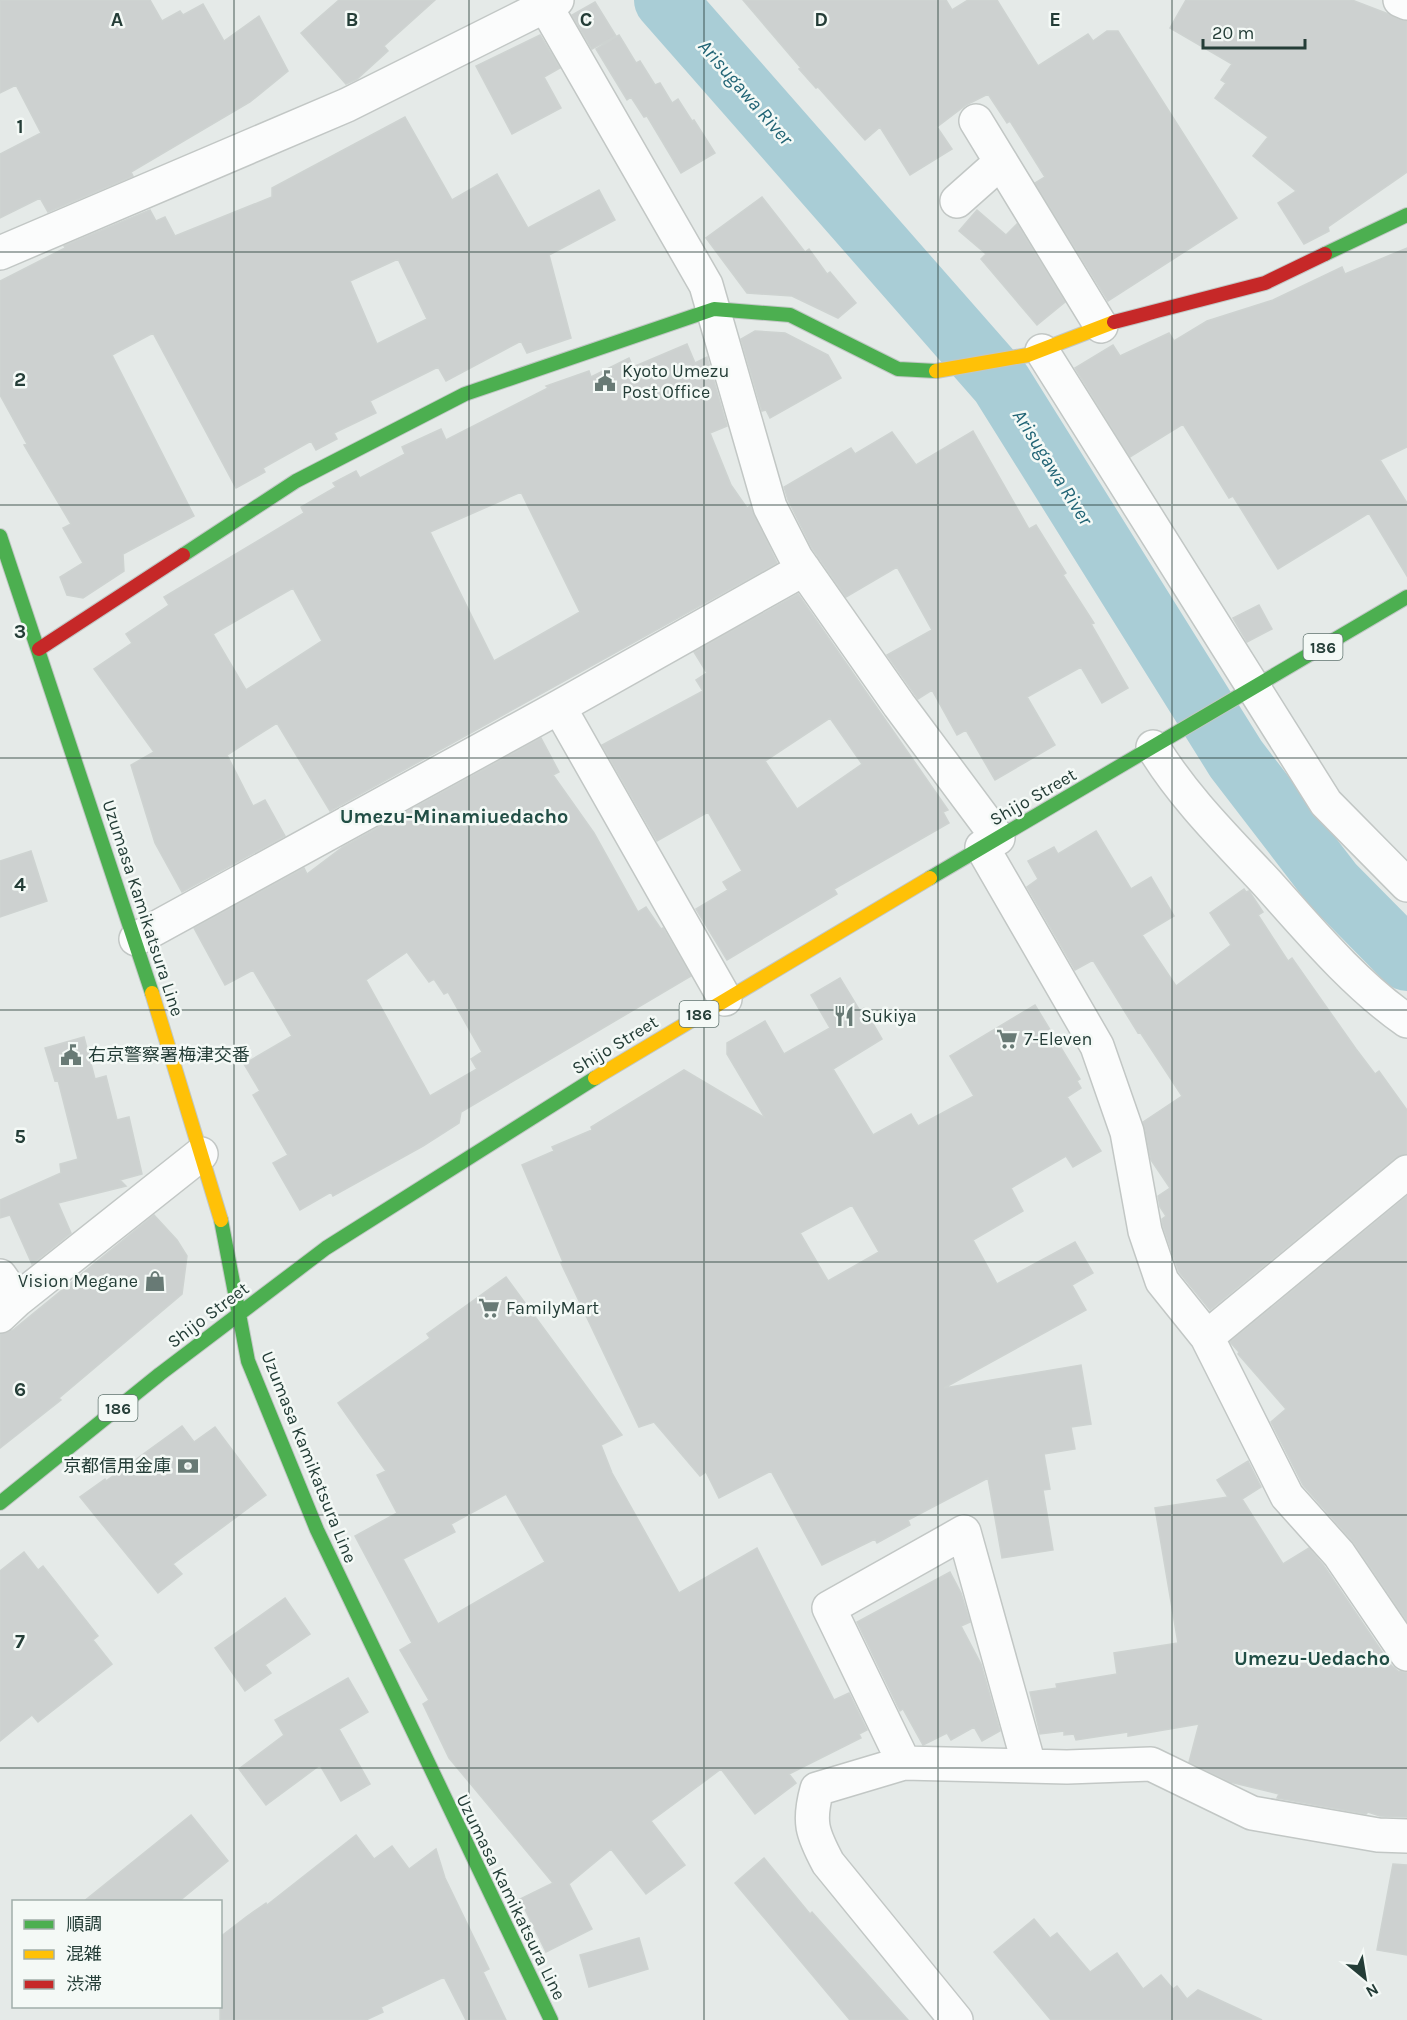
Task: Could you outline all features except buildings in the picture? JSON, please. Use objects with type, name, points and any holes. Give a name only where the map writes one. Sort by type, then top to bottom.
[{"type":"main road","points":[[39,649],[296,481],[442,405],[465,394],[714,309],[790,315],[898,369],[944,371],[1035,353],[1101,326],[1265,283],[1407,215]]},
{"type":"main road","name":"Uzumasa Kamikatsura Line","points":[[0,536],[136,939],[201,1154],[225,1235],[248,1361],[316,1530],[551,2020]]},
{"type":"main road","name":"Shijo Street","points":[[0,1503],[160,1374],[335,1242],[490,1142],[725,999],[1407,597]]},
{"type":"street","points":[[1400,0],[1407,3]]},
{"type":"street","points":[[0,253],[347,105],[548,2],[706,285],[770,507],[804,569],[899,705],[990,843],[1097,1046],[1127,1132],[1145,1231],[1162,1281],[1207,1337],[1287,1496],[1340,1554],[1407,1654]]},
{"type":"street","points":[[976,121],[1101,326]]},
{"type":"street","points":[[957,201],[1001,162]]},
{"type":"street","points":[[1035,353],[1246,692],[1326,802],[1407,885]]},
{"type":"street","points":[[136,939],[559,707],[804,569]]},
{"type":"street","points":[[559,707],[725,999]]},
{"type":"street","points":[[1163,741],[1173,781],[1332,954],[1393,1011],[1407,1021]]},
{"type":"street","points":[[6,1297],[201,1154]]},
{"type":"street","points":[[1207,1337],[1407,1172]]},
{"type":"street","points":[[904,1763],[829,1608],[964,1532],[1029,1766]]},
{"type":"street","points":[[957,2020],[828,1863],[817,1842],[810,1815],[817,1789],[904,1763],[1029,1766],[1151,1764],[1252,1814],[1378,1835],[1407,1836]]},
{"type":"waterway","name":"Arisugawa River","points":[[665,0],[1001,383],[1236,759],[1332,884],[1407,960]]},
{"type":"traffic: fast","points":[[1325,254],[1407,215]]},
{"type":"traffic: fast","points":[[183,555],[296,481],[465,394],[714,309],[790,315],[898,369],[936,371]]},
{"type":"traffic: fast","points":[[0,536],[152,993]]},
{"type":"traffic: fast","points":[[930,878],[1407,597]]},
{"type":"traffic: fast","points":[[0,1503],[160,1374],[326,1248],[595,1078]]},
{"type":"traffic: fast","points":[[221,1220],[248,1361],[317,1530],[551,2020]]},
{"type":"traffic: slow","points":[[936,371],[1028,355],[1114,322]]},
{"type":"traffic: slow","points":[[595,1078],[930,878]]},
{"type":"traffic: slow","points":[[152,993],[221,1220]]},
{"type":"traffic: jam","points":[[1114,322],[1265,283],[1325,254]]},
{"type":"traffic: jam","points":[[39,649],[183,555]]},
{"type":"place","name":"Kyoto Umezu Post Office","points":[[605,381]]},
{"type":"place","name":"Sukiya","points":[[844,1016]]},
{"type":"place","name":"7-Eleven","points":[[1007,1039]]},
{"type":"place","name":"右京警察署梅津交番","points":[[71,1055]]},
{"type":"place","name":"Vision Megane","points":[[155,1281]]},
{"type":"place","name":"FamilyMart","points":[[489,1308]]},
{"type":"place","name":"京都信用金庫","points":[[188,1466]]},
{"type":"district","name":"Umezu-Minamiuedacho","points":[[454,816]]},
{"type":"district","name":"Umezu-Uedacho","points":[[1312,1658]]}]
